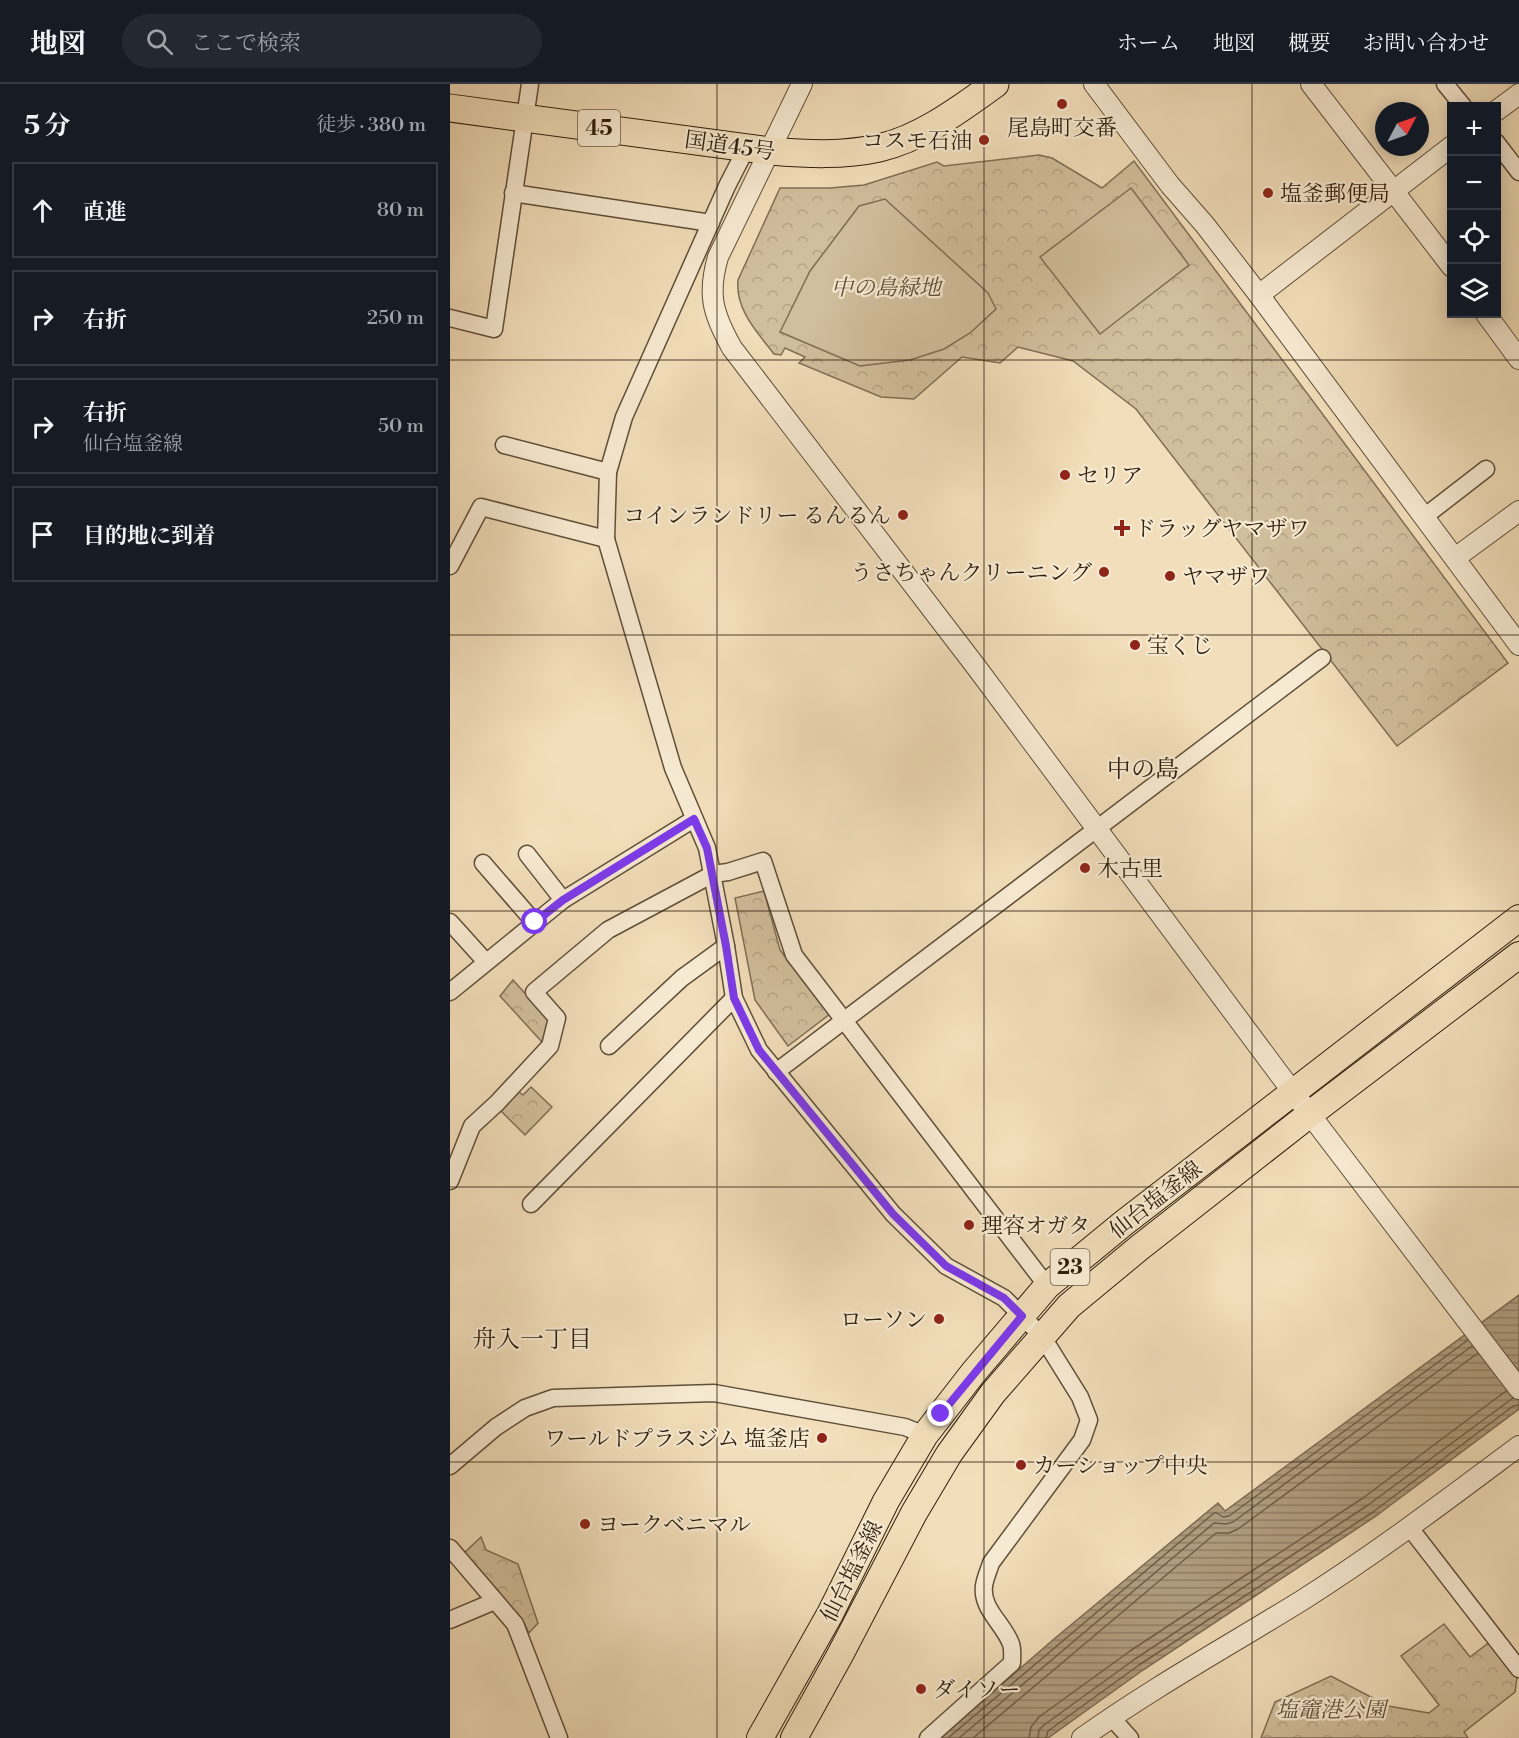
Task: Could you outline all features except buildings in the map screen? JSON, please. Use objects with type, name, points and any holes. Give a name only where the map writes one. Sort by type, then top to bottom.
[{"type":"highway","name":"国道45号","points":[[450,108],[759,149],[808,154],[836,154],[881,148],[918,134],[995,84]]},
{"type":"main road","name":"仙台塩釜線","points":[[760,1738],[830,1614],[886,1501],[925,1435],[973,1373],[1047,1286],[1125,1222],[1519,918]]},
{"type":"main road","name":"仙台塩釜線","points":[[794,1738],[846,1645],[914,1513],[950,1454],[993,1393],[1077,1298],[1310,1114],[1519,955]]},
{"type":"street","points":[[450,318],[494,329],[530,84]]},
{"type":"street","points":[[802,84],[711,223],[624,417],[610,457],[606,539],[673,768],[707,848],[734,998],[759,1050],[902,1222],[946,1266],[1004,1298],[1042,1336],[1080,1397],[1089,1420],[1082,1440],[991,1563],[984,1585],[985,1599],[1012,1647],[1012,1663],[928,1738]]},
{"type":"street","points":[[1094,84],[1170,185],[1205,225],[1259,296],[1519,645]]},
{"type":"street","points":[[1311,84],[1450,264]]},
{"type":"street","points":[[1445,84],[1460,102]]},
{"type":"street","points":[[1501,108],[1519,94]]},
{"type":"street","points":[[1501,147],[1519,172]]},
{"type":"street","points":[[759,149],[712,277],[715,315],[732,348],[1519,1389]]},
{"type":"street","points":[[1259,296],[1447,150]]},
{"type":"street","points":[[513,193],[711,223]]},
{"type":"street","points":[[1489,318],[1519,359]]},
{"type":"street","points":[[504,445],[608,472]]},
{"type":"street","points":[[1424,517],[1486,469]]},
{"type":"street","points":[[450,566],[481,507],[606,539]]},
{"type":"street","points":[[1455,558],[1519,511]]},
{"type":"street","points":[[776,1072],[1322,658]]},
{"type":"street","points":[[451,990],[563,900],[694,819]]},
{"type":"street","points":[[527,854],[563,900]]},
{"type":"street","points":[[450,1181],[472,1126],[497,1103],[550,1046],[557,1018],[534,992],[608,930],[713,874],[728,872],[763,861],[794,955],[1047,1286]]},
{"type":"street","points":[[483,863],[535,922]]},
{"type":"street","points":[[450,922],[486,962]]},
{"type":"street","points":[[609,1046],[682,978],[726,946]]},
{"type":"street","points":[[531,1204],[734,998]]},
{"type":"street","points":[[450,1466],[496,1427],[525,1408],[553,1398],[714,1393],[905,1427],[925,1435]]},
{"type":"street","points":[[1082,1738],[1111,1717],[1303,1600],[1410,1528],[1519,1446]]},
{"type":"street","points":[[1410,1528],[1519,1669]]},
{"type":"street","points":[[450,1548],[515,1624],[559,1738]]},
{"type":"street","points":[[450,1620],[495,1601]]},
{"type":"street","points":[[1111,1717],[1130,1738]]},
{"type":"green space","name":"中の島緑地","points":[[1039,155],[1052,158],[1102,188],[1134,161],[1508,663],[1397,746],[1136,409],[1073,361],[1018,347],[1000,363],[962,357],[914,399],[881,397],[799,363],[805,357],[785,348],[781,355],[774,354],[748,320],[740,301],[738,280],[780,188],[864,185],[937,162],[944,166]]},
{"type":"green space","points":[[1131,188],[1189,265],[1100,334],[1040,257]]},
{"type":"green space","points":[[885,199],[988,293],[996,309],[970,333],[944,349],[910,360],[860,366],[780,332],[810,271],[859,206]]},
{"type":"green space","points":[[764,891],[780,950],[830,1014],[788,1046],[755,1000],[735,898]]},
{"type":"green space","points":[[513,980],[551,1022],[543,1043],[500,996]]},
{"type":"green space","points":[[531,1087],[552,1107],[525,1135],[501,1111],[519,1092],[523,1095]]},
{"type":"green space","points":[[481,1537],[486,1550],[518,1564],[538,1623],[529,1633],[524,1623],[463,1554]]},
{"type":"green space","name":"塩竈港公園","points":[[1444,1624],[1470,1657],[1491,1641],[1517,1677],[1515,1692],[1464,1732],[1468,1738],[1261,1738],[1275,1702],[1331,1676],[1388,1706],[1429,1713],[1439,1705],[1401,1656]]},
{"type":"water","points":[[1519,1295],[1519,1409],[1376,1516],[1143,1670],[1048,1738],[940,1738],[1054,1639],[1218,1503],[1225,1511]]},
{"type":"place","name":"尾島町交番","points":[[1062,104]]},
{"type":"place","name":"コスモ石油","points":[[984,140]]},
{"type":"place","name":"塩釜郵便局","points":[[1268,193]]},
{"type":"place","name":"セリア","points":[[1065,475]]},
{"type":"place","name":"コインランドリー るんるん","points":[[903,515]]},
{"type":"place","name":"ドラッグヤマザワ","points":[[1122,528]]},
{"type":"place","name":"うさちゃんクリーニング","points":[[1104,572]]},
{"type":"place","name":"ヤマザワ","points":[[1170,576]]},
{"type":"place","name":"宝くじ","points":[[1135,645]]},
{"type":"place","name":"木古里","points":[[1085,868]]},
{"type":"place","name":"理容オガタ","points":[[969,1225]]},
{"type":"place","name":"ローソン","points":[[939,1319]]},
{"type":"place","name":"ワールドプラスジム 塩釜店","points":[[822,1438]]},
{"type":"place","name":"カーショップ中央","points":[[1021,1465]]},
{"type":"place","name":"ヨークベニマル","points":[[585,1524]]},
{"type":"place","name":"ダイソー","points":[[921,1689]]},
{"type":"district","name":"中の島","points":[[1143,769]]},
{"type":"district","name":"舟入一丁目","points":[[532,1339]]},
{"type":"route","points":[[535,922],[563,900],[694,819],[707,848],[713,874],[734,998],[759,1050],[893,1214],[946,1266],[1004,1298],[1022,1316],[941,1414]]}]
